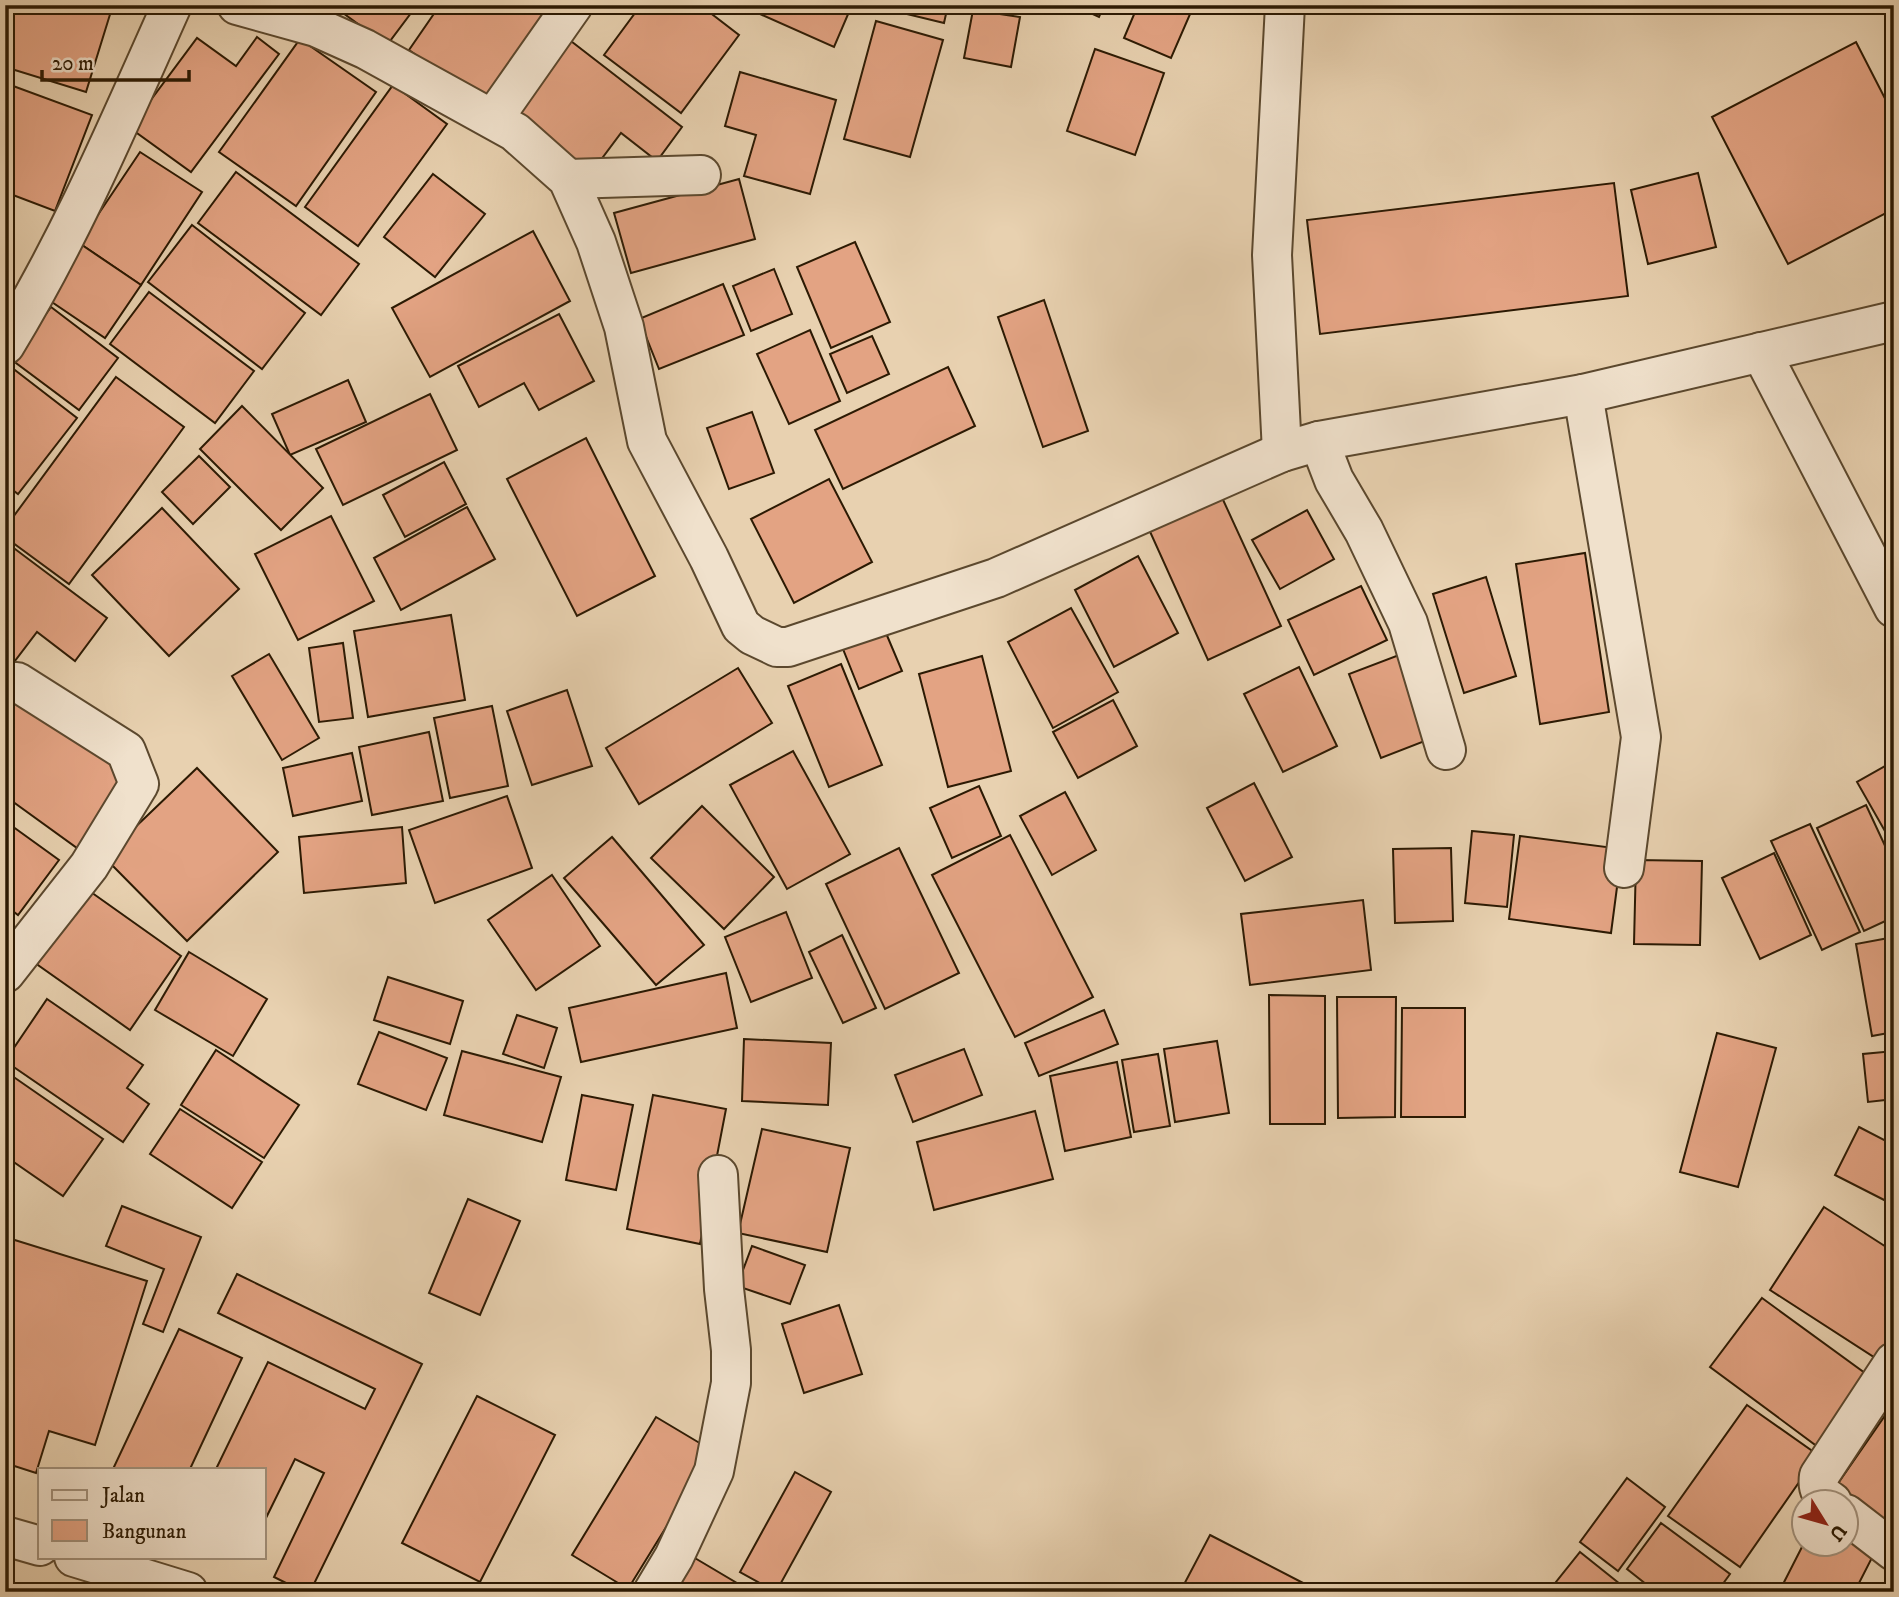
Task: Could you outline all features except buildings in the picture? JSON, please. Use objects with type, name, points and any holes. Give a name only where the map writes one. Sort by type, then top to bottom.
[{"type":"street","points":[[5,345],[38,291],[85,199],[172,5]]},
{"type":"street","points":[[237,5],[316,27],[365,49],[515,132],[568,179],[596,242],[624,327],[648,442],[709,558],[741,626],[752,635],[777,647],[788,647],[996,578],[1282,452],[1319,441],[1583,394],[1894,321]]},
{"type":"street","points":[[493,120],[573,5]]},
{"type":"street","points":[[1282,452],[1272,255],[1285,5]]},
{"type":"street","points":[[568,179],[701,175]]},
{"type":"street","points":[[1761,352],[1894,608]]},
{"type":"street","points":[[1583,394],[1641,737],[1625,868]]},
{"type":"street","points":[[1319,441],[1334,480],[1364,531],[1408,623],[1446,750]]},
{"type":"street","points":[[5,682],[17,682],[127,751],[139,784],[89,866],[5,973]]},
{"type":"street","points":[[653,1592],[674,1557],[714,1471],[730,1383],[731,1350],[723,1289],[718,1175]]},
{"type":"street","points":[[1819,1488],[1819,1476],[1894,1362]]},
{"type":"street","points":[[1860,1525],[1894,1551]]},
{"type":"street","points":[[5,1536],[38,1545]]},
{"type":"street","points":[[78,1558],[186,1591]]}]
